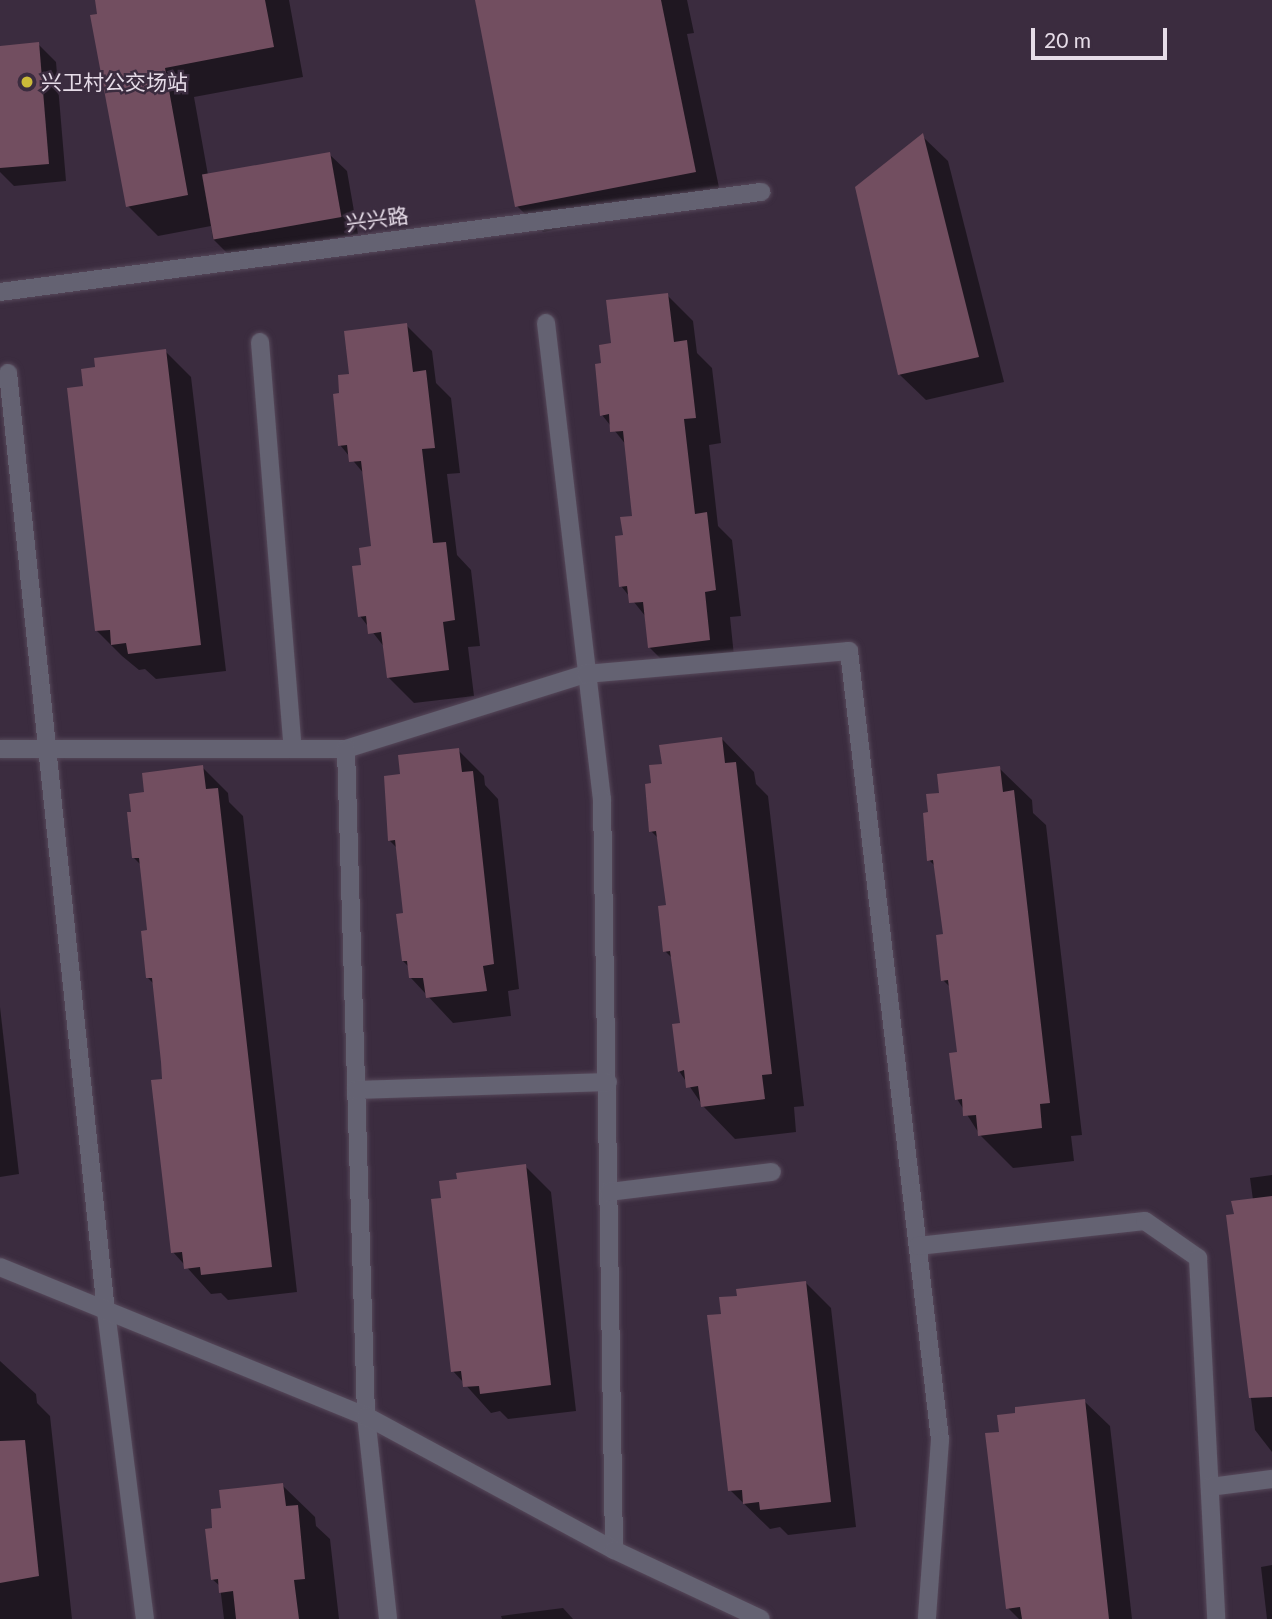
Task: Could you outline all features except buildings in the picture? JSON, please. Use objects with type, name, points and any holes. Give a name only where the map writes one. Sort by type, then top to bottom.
[{"type":"lane","name":"兴兴路","points":[[0,292],[761,191]]},
{"type":"lane","points":[[546,323],[602,799],[614,1550]]},
{"type":"lane","points":[[260,342],[293,749]]},
{"type":"lane","points":[[8,373],[106,1311],[145,1619]]},
{"type":"lane","points":[[0,749],[346,749],[586,674],[849,651],[940,1440],[927,1619]]},
{"type":"lane","points":[[346,749],[366,1416],[388,1619]]},
{"type":"lane","points":[[356,1090],[608,1082]]},
{"type":"lane","points":[[609,1192],[772,1171]]},
{"type":"lane","points":[[918,1246],[1145,1221],[1198,1258],[1216,1619]]},
{"type":"lane","points":[[0,1267],[366,1416],[614,1550],[761,1619]]},
{"type":"lane","points":[[1210,1487],[1272,1479]]},
{"type":"place","name":"兴卫村公交场站","points":[[27,82]]}]
